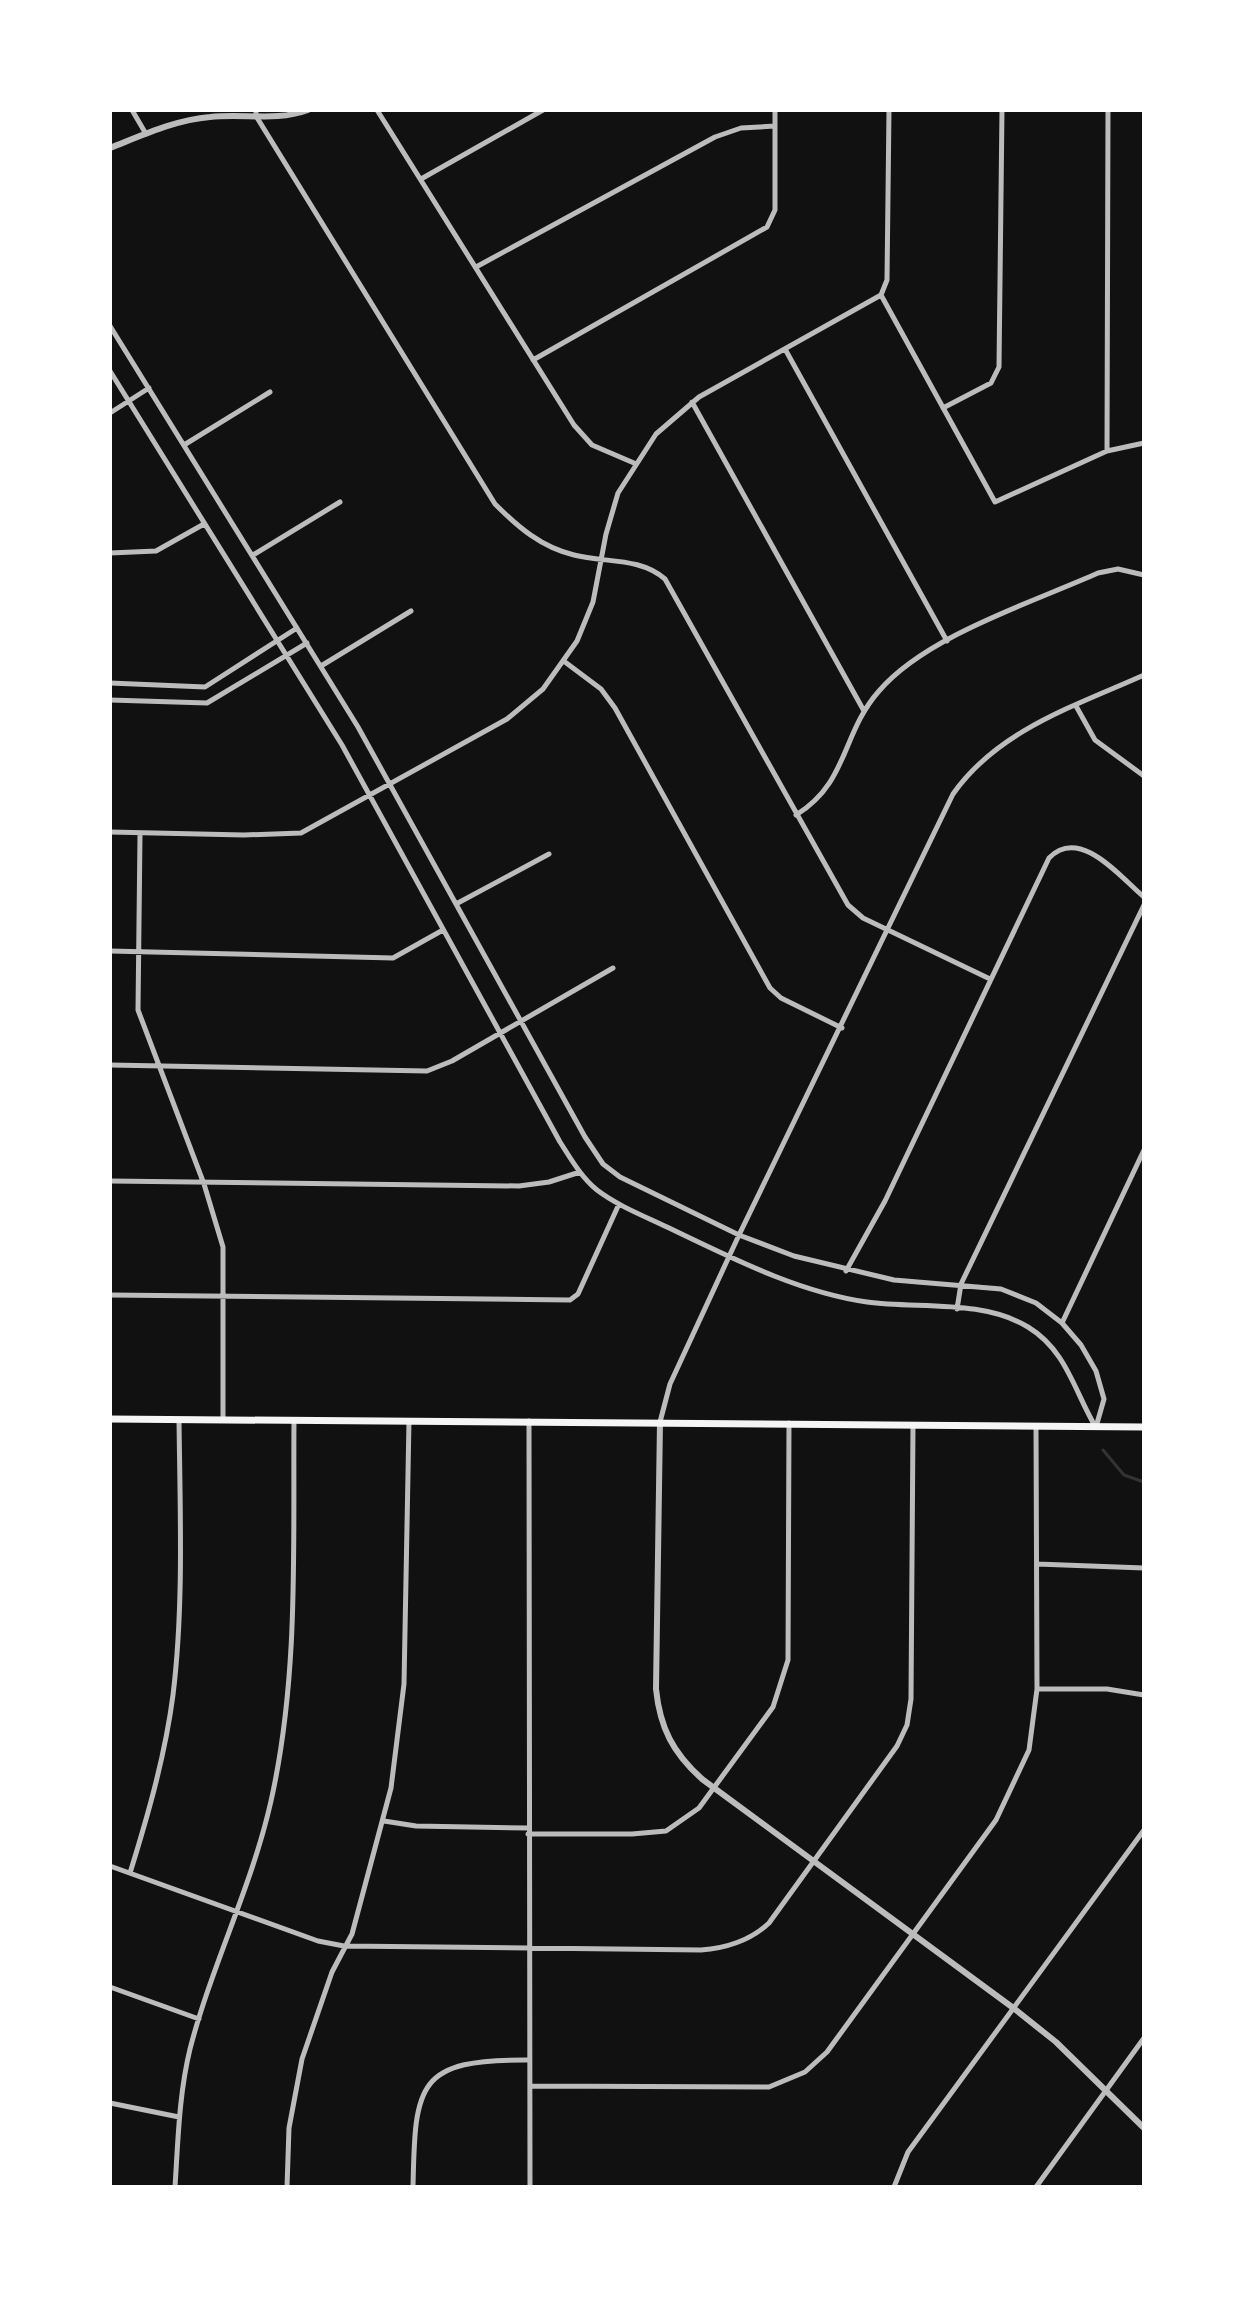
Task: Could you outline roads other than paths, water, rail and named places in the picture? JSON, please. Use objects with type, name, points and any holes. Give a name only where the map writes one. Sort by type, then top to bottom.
[{"type":"main road","points":[[110,1419],[1144,1427]]},
{"type":"street","points":[[132,110],[146,134]]},
{"type":"street","points":[[110,148],[189,120],[256,113],[286,117],[308,110]]},
{"type":"street","points":[[377,110],[583,436],[611,455],[634,463]]},
{"type":"street","points":[[421,179],[543,110]]},
{"type":"street","points":[[533,360],[767,227],[775,210],[775,110]]},
{"type":"street","points":[[110,832],[140,835],[292,835],[507,719],[543,689],[565,662],[586,623],[611,512],[634,463],[656,434],[692,402],[881,295],[887,280],[889,110]]},
{"type":"street","points":[[943,408],[991,383],[999,367],[1002,110]]},
{"type":"street","points":[[1107,451],[1108,110]]},
{"type":"street","points":[[256,113],[495,504],[520,528],[547,546],[602,560],[645,566],[658,573],[672,589],[848,905],[863,918],[990,979]]},
{"type":"street","points":[[476,267],[715,137],[741,128],[775,126]]},
{"type":"street","points":[[881,295],[995,502],[1107,451],[1144,443]]},
{"type":"street","points":[[110,326],[321,666],[390,784],[585,1137],[608,1169],[739,1235],[794,1256],[846,1271],[894,1280],[961,1284],[1010,1293],[1036,1303],[1062,1323],[1081,1345],[1100,1384],[1104,1399],[1096,1427]]},
{"type":"street","points":[[785,349],[947,641]]},
{"type":"street","points":[[110,371],[287,656],[369,795],[580,1172],[597,1190],[619,1204],[730,1256],[838,1297],[957,1309],[1010,1318],[1043,1338],[1069,1370],[1096,1427]]},
{"type":"street","points":[[110,413],[149,388]]},
{"type":"street","points":[[184,445],[270,392]]},
{"type":"street","points":[[692,402],[864,711]]},
{"type":"street","points":[[253,555],[340,502]]},
{"type":"street","points":[[110,553],[156,551],[204,524]]},
{"type":"street","points":[[796,815],[833,782],[864,711],[896,674],[947,641],[1104,570],[1118,569],[1144,575]]},
{"type":"street","points":[[321,666],[411,611]]},
{"type":"street","points":[[110,683],[205,687],[297,628]]},
{"type":"street","points":[[110,700],[207,703],[307,643]]},
{"type":"street","points":[[565,662],[609,700],[770,988],[781,998],[842,1028]]},
{"type":"street","points":[[1144,675],[1008,739],[962,782],[739,1235],[661,1406],[658,1707],[668,1740],[677,1754],[714,1788],[1012,2007],[1056,2042],[1144,2128]]},
{"type":"street","points":[[1076,706],[1095,740],[1144,776]]},
{"type":"street","points":[[140,835],[138,1010],[204,1184],[223,1247],[223,1419]]},
{"type":"street","points":[[846,1271],[885,1201],[1049,858],[1059,850],[1074,847],[1090,851],[1144,897]]},
{"type":"street","points":[[456,904],[549,854]]},
{"type":"street","points":[[957,1309],[961,1284],[1144,905]]},
{"type":"street","points":[[110,951],[393,958],[443,930]]},
{"type":"street","points":[[110,1065],[427,1071],[613,968]]},
{"type":"street","points":[[1062,1323],[1144,1150]]},
{"type":"street","points":[[110,1181],[535,1185],[580,1172]]},
{"type":"street","points":[[110,1295],[570,1300],[578,1294],[619,1204]]},
{"type":"street","points":[[130,1873],[162,1761],[173,1695],[178,1624],[179,1419]]},
{"type":"street","points":[[175,2187],[179,2117],[186,2070],[199,2019],[237,1913],[271,1802],[288,1700],[292,1658],[294,1420]]},
{"type":"street","points":[[287,2187],[289,2128],[302,2059],[344,1946],[352,1934],[384,1821],[404,1684],[409,1420]]},
{"type":"street","points":[[529,1421],[530,2187]]},
{"type":"street","points":[[384,1821],[416,1826],[654,1834],[689,1817],[773,1707],[786,1674],[789,1423]]},
{"type":"street","points":[[110,1866],[318,1941],[344,1946],[701,1950],[733,1945],[769,1923],[897,1746],[910,1711],[913,1424]]},
{"type":"street","points":[[530,2086],[751,2088],[781,2085],[805,2072],[827,2052],[1006,1804],[1029,1750],[1037,1689],[1036,1426]]},
{"type":"street","points":[[1037,1564],[1144,1568]]},
{"type":"street","points":[[1037,1689],[1117,1689],[1144,1695]]},
{"type":"street","points":[[894,2187],[908,2152],[1144,1830]]},
{"type":"street","points":[[110,1987],[199,2019]]},
{"type":"street","points":[[1036,2187],[1144,2038]]},
{"type":"street","points":[[413,2187],[415,2114],[434,2081],[468,2062],[530,2060]]},
{"type":"street","points":[[110,2103],[179,2117]]},
{"type":"waterway","points":[[1103,1450],[1124,1475],[1144,1482]]}]
